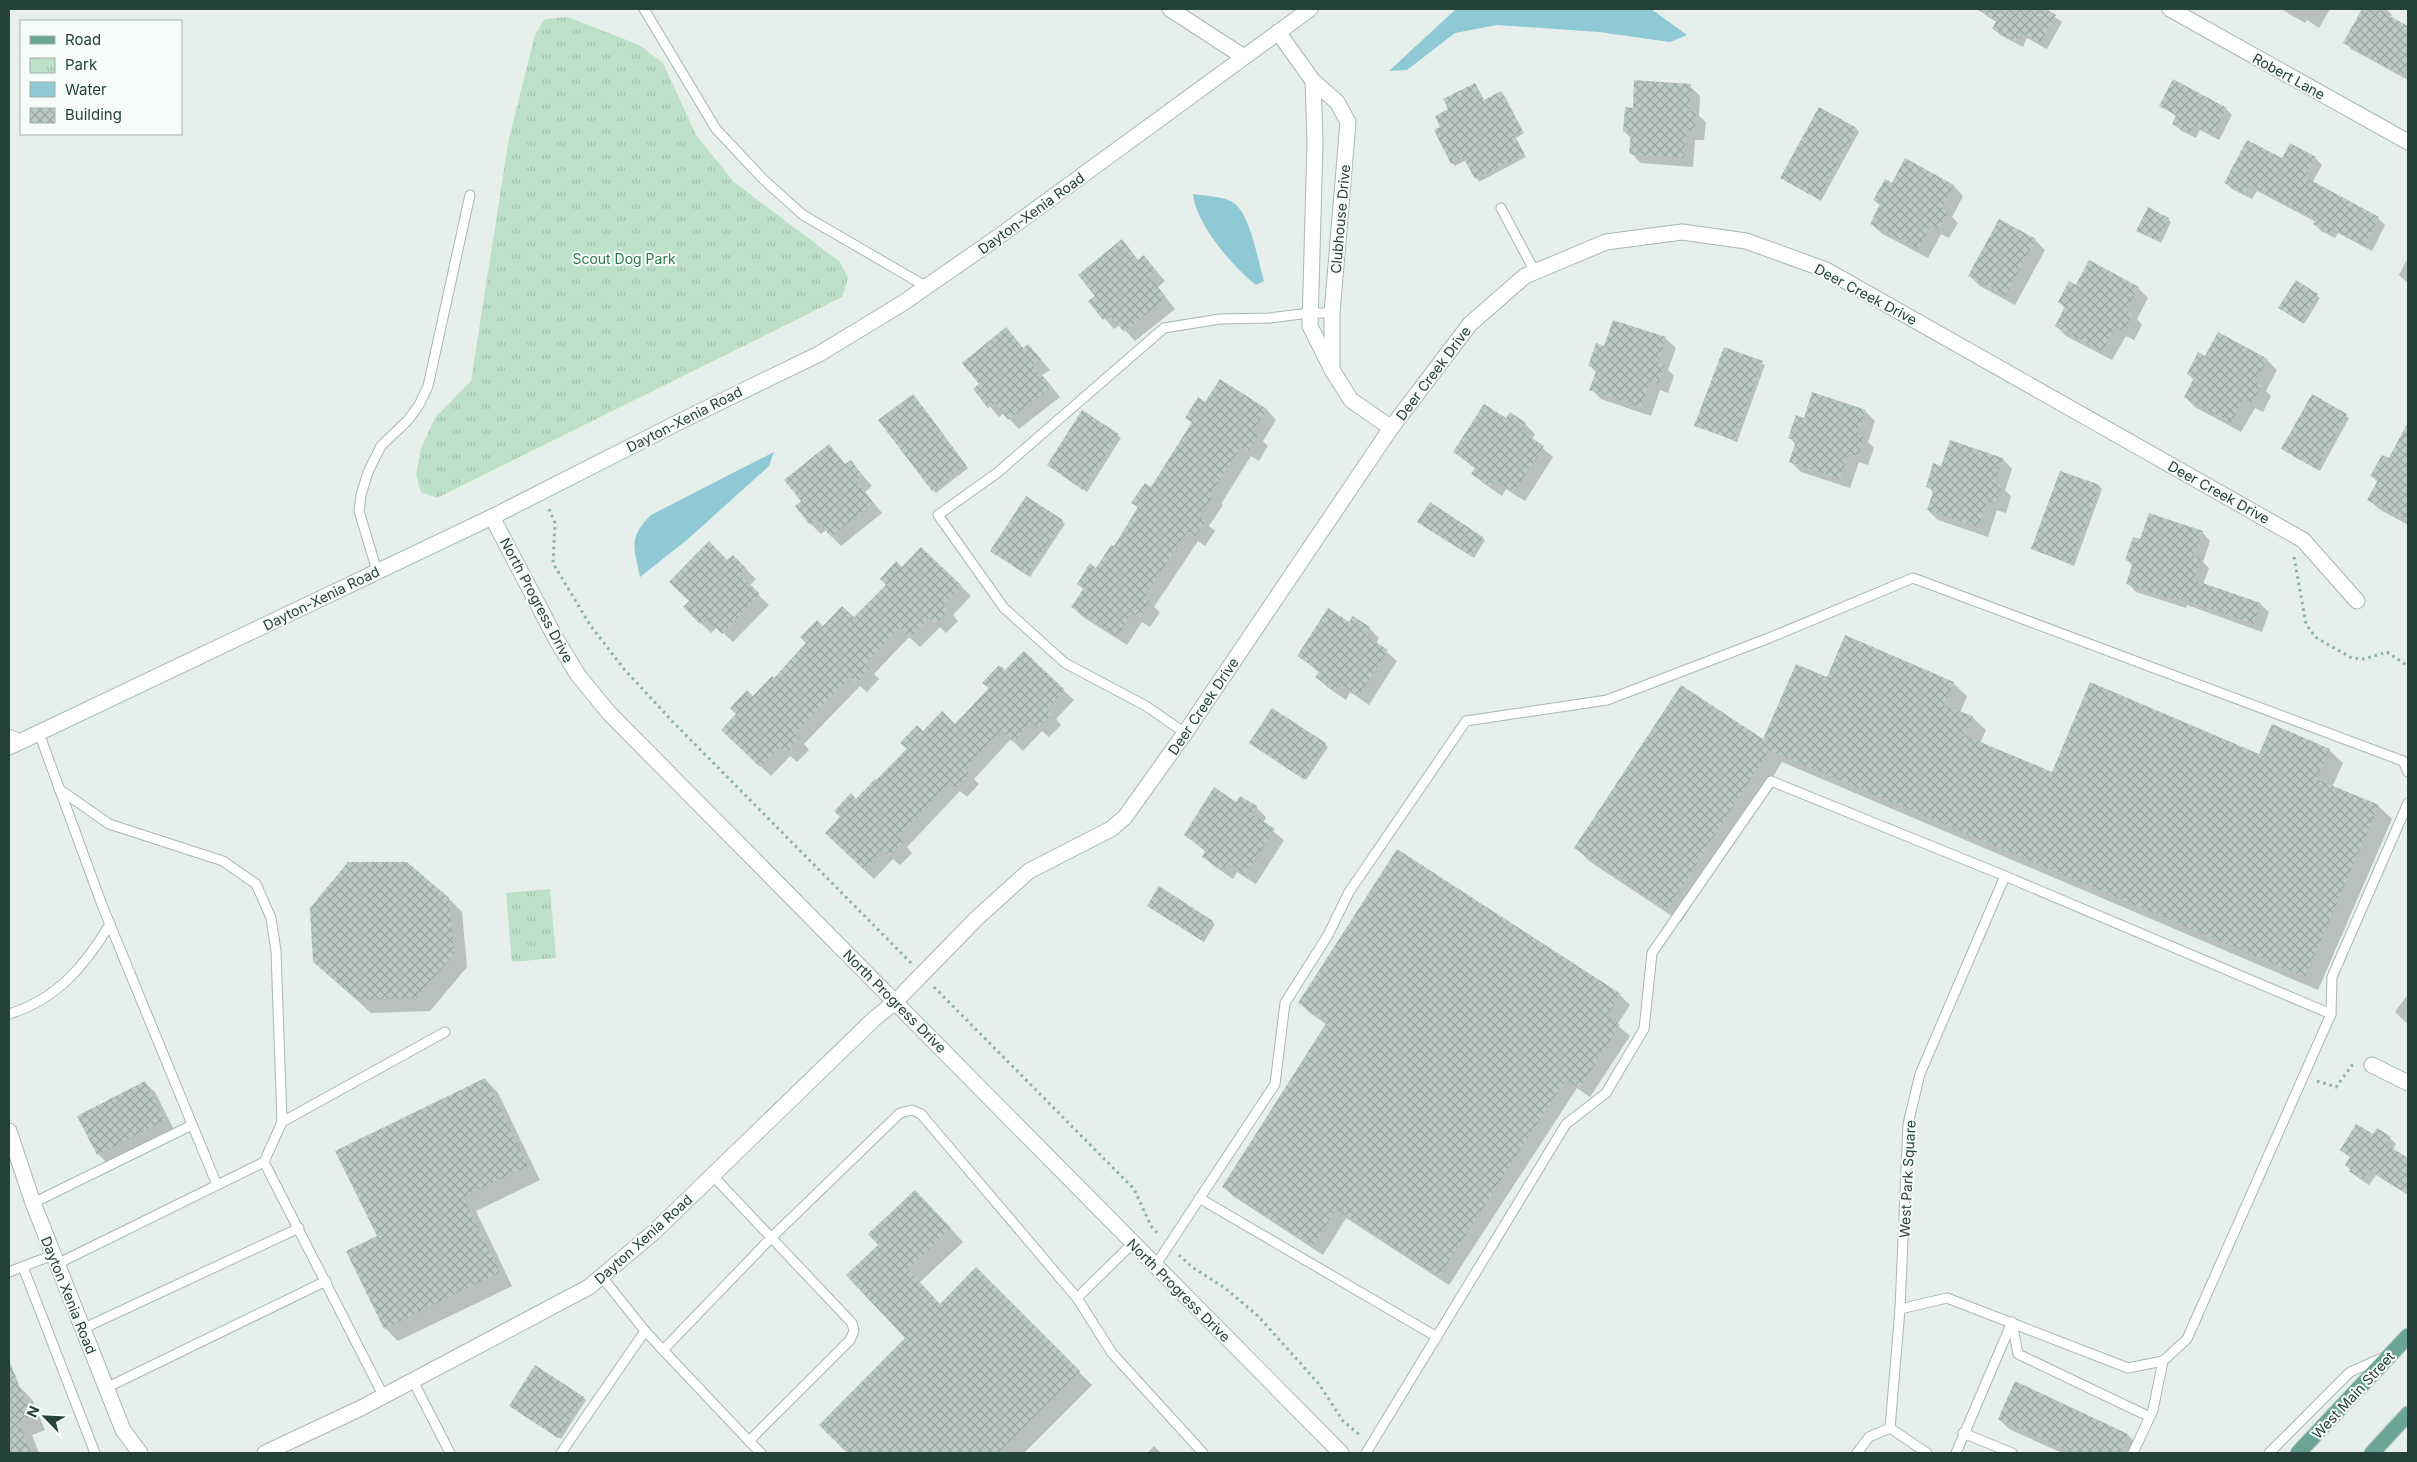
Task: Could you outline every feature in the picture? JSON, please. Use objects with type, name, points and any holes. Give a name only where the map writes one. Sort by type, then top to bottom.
[{"type":"main road","name":"West Main Street","points":[[2298,1453],[2408,1336]]},
{"type":"main road","points":[[2372,1453],[2408,1414]]},
{"type":"street","points":[[1170,9],[1244,57]]},
{"type":"street","name":"Dayton-Xenia Road","points":[[9,747],[492,516],[818,354],[871,324],[927,287],[1310,9]]},
{"type":"street","name":"Robert Lane","points":[[2170,9],[2408,142]]},
{"type":"street","name":"Clubhouse Drive","points":[[1278,32],[1313,81],[1337,102],[1348,122],[1332,313],[1332,370]]},
{"type":"street","name":"Clubhouse Drive","points":[[1313,81],[1315,142],[1310,326],[1332,370],[1351,400],[1391,428]]},
{"type":"street","name":"Deer Creek Drive","points":[[895,1002],[978,918],[1029,871],[1111,828],[1125,817],[1186,733],[1391,428],[1470,324],[1525,276],[1606,242],[1682,232],[1746,241],[1826,270],[2303,540],[2357,601]]},
{"type":"street","name":"North Progress Drive","points":[[492,516],[556,639],[578,675],[609,713],[1341,1453]]},
{"type":"street","name":"Dayton Xenia Road","points":[[265,1453],[383,1395],[561,1303],[602,1277],[654,1232],[874,1019],[895,1002]]},
{"type":"street","points":[[2372,1066],[2408,1083]]},
{"type":"street","name":"Dayton Xenia Road","points":[[9,1131],[33,1203],[123,1430],[140,1453]]},
{"type":"lane","points":[[644,9],[716,129],[763,179],[803,215],[927,287]]},
{"type":"lane","points":[[377,571],[359,511],[361,495],[368,472],[380,446],[408,420],[428,386],[470,195]]},
{"type":"lane","points":[[1500,208],[1535,272]]},
{"type":"lane","points":[[1186,733],[1146,706],[1065,663],[1004,608],[938,515],[997,473],[1164,328],[1220,319],[1269,318],[1310,312],[1332,313]]},
{"type":"lane","points":[[1155,1266],[1274,1084],[1285,1003],[1328,935],[1349,892],[1466,721],[1607,700],[1787,631],[1913,578],[2404,761],[2408,772]]},
{"type":"lane","points":[[39,733],[110,924],[217,1186]]},
{"type":"lane","points":[[9,734],[24,740]]},
{"type":"lane","points":[[1366,1453],[1566,1124],[1606,1093],[1644,1029],[1652,953],[1771,781],[2005,876],[2331,1014]]},
{"type":"lane","points":[[9,1272],[55,1259],[217,1186],[264,1162],[282,1122],[276,951],[271,918],[256,884],[223,861],[109,824],[60,789]]},
{"type":"lane","points":[[1900,1309],[1947,1298],[2128,1368],[2163,1361],[2186,1339],[2331,1014],[2332,977],[2408,803]]},
{"type":"lane","name":"West Park Square","points":[[1890,1428],[1900,1309],[1910,1116],[1920,1074],[2005,876]]},
{"type":"lane","points":[[9,1014],[21,1010],[60,988],[91,956],[110,924]]},
{"type":"lane","points":[[282,1122],[445,1032]]},
{"type":"lane","points":[[664,1350],[771,1238],[900,1113],[912,1110],[921,1114],[1077,1298],[1112,1353],[1203,1453]]},
{"type":"lane","points":[[33,1203],[192,1125]]},
{"type":"lane","points":[[264,1162],[383,1395]]},
{"type":"lane","points":[[712,1176],[852,1323],[854,1331],[850,1340],[749,1441]]},
{"type":"lane","points":[[1199,1198],[1437,1337]]},
{"type":"lane","points":[[82,1329],[298,1228]]},
{"type":"lane","points":[[1077,1298],[1133,1244]]},
{"type":"lane","points":[[23,1267],[95,1453]]},
{"type":"lane","points":[[602,1277],[664,1350],[761,1453]]},
{"type":"lane","points":[[106,1388],[326,1281]]},
{"type":"lane","points":[[2012,1322],[2018,1354],[2150,1417]]},
{"type":"lane","points":[[1956,1453],[2012,1322]]},
{"type":"lane","points":[[561,1453],[646,1330]]},
{"type":"lane","points":[[2269,1453],[2350,1372],[2391,1354]]},
{"type":"lane","points":[[2133,1453],[2150,1417],[2163,1361]]},
{"type":"lane","points":[[412,1379],[450,1453]]},
{"type":"lane","points":[[1857,1453],[1869,1437],[1890,1428],[1927,1453]]},
{"type":"lane","points":[[1964,1433],[2012,1453]]},
{"type":"path","points":[[2293,553],[2306,624],[2315,636],[2352,658],[2364,660],[2387,652],[2408,666]]},
{"type":"path","points":[[2303,1077],[2336,1087],[2355,1061],[2372,1066]]},
{"type":"green space","name":"Scout Dog Park","points":[[568,17],[639,45],[663,63],[696,135],[734,182],[840,262],[848,278],[842,297],[437,498],[421,492],[416,475],[421,448],[435,418],[471,381],[509,138],[535,34],[545,19]]},
{"type":"green space","points":[[550,889],[556,958],[512,962],[506,893]]},
{"type":"water","points":[[1456,9],[1651,9],[1687,35],[1670,42],[1599,32],[1497,25],[1455,33],[1407,70],[1389,71]]},
{"type":"water","points":[[1193,194],[1226,199],[1241,210],[1250,229],[1264,281],[1256,285],[1217,244],[1201,218]]},
{"type":"water","points":[[774,452],[769,466],[688,539],[640,577],[635,550],[636,537],[651,515]]},
{"type":"building","points":[[1976,9],[2046,9],[2056,15],[2040,43],[2021,33],[2016,42],[1992,29],[1997,20]]},
{"type":"building","points":[[2362,9],[2377,9],[2408,26],[2408,64],[2402,75],[2343,43]]},
{"type":"building","points":[[2173,79],[2227,108],[2212,135],[2194,125],[2190,133],[2172,124],[2176,115],[2159,106]]},
{"type":"building","points":[[1634,80],[1691,84],[1689,111],[1696,111],[1695,131],[1686,130],[1684,158],[1629,154],[1631,132],[1623,131],[1625,107],[1633,108]]},
{"type":"building","points":[[1475,83],[1484,100],[1501,91],[1522,130],[1514,135],[1524,154],[1475,179],[1463,157],[1451,164],[1434,130],[1440,127],[1435,116],[1448,109],[1443,99]]},
{"type":"building","points":[[1819,107],[1857,128],[1818,199],[1780,178]]},
{"type":"building","points":[[2247,140],[2282,158],[2290,143],[2316,157],[2305,177],[2379,217],[2365,246],[2332,228],[2329,233],[2313,224],[2316,220],[2250,185],[2245,194],[2224,183]]},
{"type":"building","points":[[1905,158],[1954,185],[1942,208],[1948,212],[1939,229],[1931,225],[1918,249],[1870,224],[1880,204],[1873,200],[1885,179],[1892,183]]},
{"type":"building","points":[[2148,207],[2169,218],[2158,241],[2136,231]]},
{"type":"building","points":[[1999,219],[2036,239],[2005,296],[1968,276]]},
{"type":"building","points":[[1122,239],[1138,260],[1144,255],[1156,271],[1149,276],[1166,298],[1124,332],[1110,315],[1103,320],[1088,301],[1095,296],[1078,275]]},
{"type":"building","points":[[2089,260],[2139,287],[2126,310],[2133,314],[2123,331],[2116,327],[2102,351],[2055,326],[2065,306],[2058,302],[2069,281],[2076,285]]},
{"type":"building","points":[[2296,280],[2318,294],[2301,322],[2278,308]]},
{"type":"building","points":[[1613,320],[1666,337],[1658,362],[1665,365],[1658,384],[1650,381],[1641,407],[1589,390],[1597,369],[1588,366],[1596,343],[1604,346]]},
{"type":"building","points":[[1006,327],[1023,348],[1028,344],[1041,359],[1033,365],[1051,387],[1008,420],[995,403],[988,408],[973,389],[979,384],[962,363]]},
{"type":"building","points":[[2218,332],[2268,359],[2255,382],[2262,385],[2252,403],[2244,398],[2231,423],[2184,397],[2194,378],[2187,374],[2198,352],[2205,356]]},
{"type":"building","points":[[1724,347],[1763,361],[1734,440],[1694,426]]},
{"type":"building","points":[[1220,379],[1267,409],[1253,432],[1259,435],[1248,452],[1241,447],[1211,493],[1214,495],[1199,517],[1206,521],[1195,537],[1187,532],[1144,597],[1150,601],[1140,618],[1132,613],[1117,636],[1071,607],[1084,588],[1077,584],[1090,563],[1096,568],[1111,545],[1114,546],[1138,507],[1131,503],[1145,483],[1151,487],[1192,422],[1185,418],[1198,397],[1205,402]]},
{"type":"building","points":[[1812,392],[1866,410],[1857,435],[1864,437],[1858,456],[1849,453],[1840,479],[1789,462],[1796,441],[1788,438],[1796,415],[1804,418]]},
{"type":"building","points":[[913,394],[966,465],[932,491],[878,420]]},
{"type":"building","points":[[2312,394],[2347,414],[2316,469],[2281,449]]},
{"type":"building","points":[[1484,404],[1506,418],[1510,412],[1526,423],[1521,431],[1544,446],[1514,492],[1496,480],[1491,487],[1471,474],[1476,467],[1453,452]]},
{"type":"building","points":[[1082,410],[1119,434],[1083,490],[1047,465]]},
{"type":"building","points":[[2408,422],[2408,521],[2367,500],[2378,480],[2370,476],[2382,455],[2389,458]]},
{"type":"building","points":[[1950,440],[2003,458],[1995,483],[2002,485],[1996,504],[1987,501],[1978,527],[1927,510],[1934,489],[1926,487],[1933,463],[1941,466]]},
{"type":"building","points":[[829,444],[845,464],[851,460],[863,476],[856,481],[873,503],[831,537],[817,520],[810,525],[795,506],[801,501],[784,480]]},
{"type":"building","points":[[2060,471],[2100,485],[2071,564],[2031,549]]},
{"type":"building","points":[[1026,496],[1063,520],[1027,575],[990,551]]},
{"type":"building","points":[[1430,502],[1483,537],[1471,556],[1417,522]]},
{"type":"building","points":[[2149,513],[2203,531],[2194,556],[2201,558],[2194,580],[2261,603],[2254,624],[2179,598],[2178,601],[2126,584],[2133,562],[2125,560],[2133,537],[2140,539]]},
{"type":"building","points":[[709,541],[727,560],[733,555],[747,569],[740,575],[760,594],[722,634],[706,618],[700,624],[683,607],[689,601],[669,582]]},
{"type":"building","points":[[921,547],[962,586],[944,605],[949,610],[936,624],[929,618],[910,638],[899,628],[865,664],[870,669],[856,683],[850,677],[794,734],[800,739],[786,753],[780,747],[760,767],[721,730],[736,714],[730,708],[747,690],[753,696],[772,676],[774,678],[806,643],[800,637],[817,620],[823,626],[842,606],[854,617],[886,585],[880,579],[896,561],[902,567]]},
{"type":"building","points":[[1328,608],[1349,622],[1353,616],[1370,627],[1365,635],[1388,650],[1359,696],[1340,683],[1335,691],[1315,677],[1320,671],[1297,656]]},
{"type":"building","points":[[1845,635],[1954,682],[1944,706],[1973,716],[1964,735],[2052,772],[2090,682],[2259,754],[2272,724],[2330,749],[2316,779],[2379,805],[2305,977],[1769,750],[1667,910],[1574,848],[1681,685],[1763,739],[1796,664],[1827,677]]},
{"type":"building","points":[[1024,651],[1065,690],[1047,709],[1052,714],[1038,728],[1032,722],[1013,742],[1001,730],[965,769],[970,774],[956,788],[950,782],[898,837],[903,842],[889,856],[883,850],[864,870],[825,833],[840,817],[834,811],[851,793],[856,799],[907,749],[900,743],[917,725],[923,731],[942,711],[955,724],[989,688],[982,683],[999,665],[1005,670]]},
{"type":"building","points":[[1272,708],[1326,743],[1303,779],[1249,743]]},
{"type":"building","points":[[1214,787],[1236,802],[1240,796],[1257,806],[1252,814],[1275,829],[1245,875],[1227,863],[1222,870],[1202,857],[1206,850],[1184,835]]},
{"type":"building","points":[[1397,849],[1621,994],[1607,1016],[1620,1025],[1580,1088],[1566,1079],[1439,1276],[1336,1209],[1313,1246],[1222,1187],[1327,1022],[1298,1003]]},
{"type":"building","points":[[348,862],[407,862],[449,898],[454,954],[416,998],[357,1000],[313,962],[310,908]]},
{"type":"building","points":[[1159,886],[1213,921],[1201,940],[1147,906]]},
{"type":"building","points":[[485,1078],[528,1166],[463,1197],[500,1272],[384,1329],[346,1251],[377,1236],[335,1151]]},
{"type":"building","points":[[145,1081],[165,1120],[97,1155],[77,1116]]},
{"type":"building","points":[[2356,1124],[2373,1134],[2377,1128],[2391,1137],[2386,1144],[2408,1158],[2408,1194],[2369,1170],[2362,1180],[2349,1171],[2351,1169],[2345,1165],[2350,1157],[2340,1150]]},
{"type":"building","points":[[915,1190],[951,1228],[908,1269],[940,1304],[976,1267],[1080,1371],[998,1453],[847,1453],[819,1425],[905,1338],[846,1275],[878,1245],[868,1234]]},
{"type":"building","points":[[9,1360],[32,1417],[19,1422],[31,1453],[9,1453]]},
{"type":"building","points":[[535,1365],[584,1397],[558,1438],[509,1406]]},
{"type":"building","points":[[2015,1381],[2128,1434],[2119,1453],[2072,1453],[1998,1419]]}]
